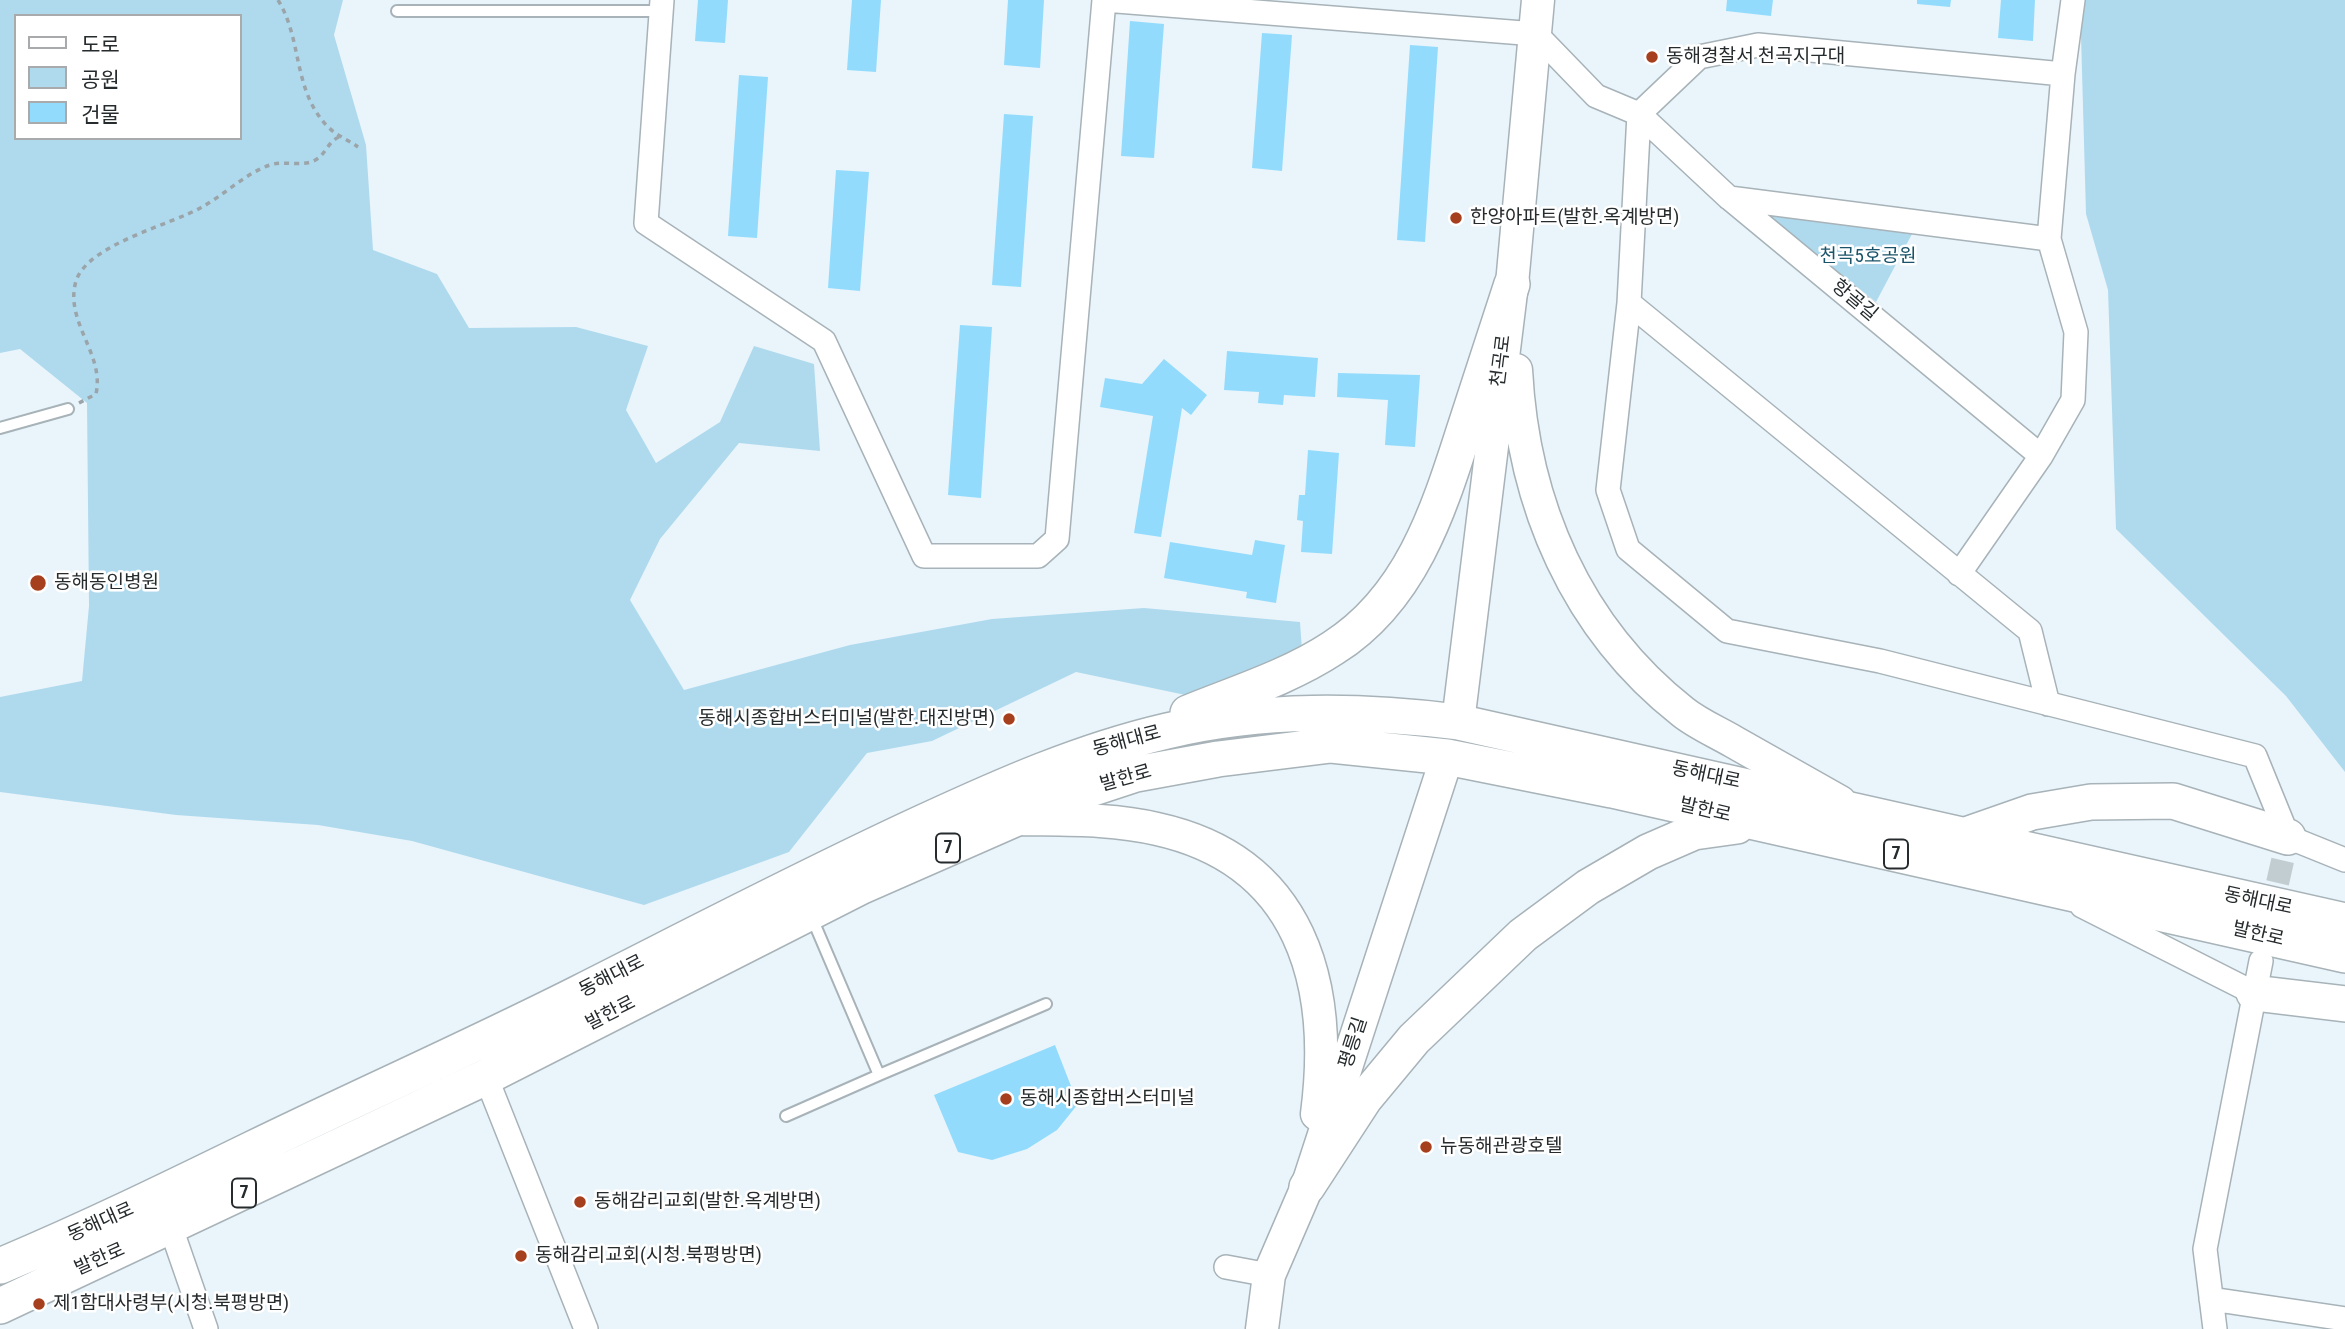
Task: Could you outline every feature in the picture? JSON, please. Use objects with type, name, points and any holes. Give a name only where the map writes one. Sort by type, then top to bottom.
[{"type":"main road","points":[[1086,753],[1295,670],[1335,647],[1375,614],[1409,571],[1439,509],[1512,284]]},
{"type":"main road","name":"동해대로","points":[[0,1266],[159,1197],[251,1150],[480,1062],[870,847],[1002,786],[1086,753],[1181,729],[1240,719],[1315,712],[1388,713],[1458,722],[1969,834],[2345,921]]},
{"type":"main road","points":[[1447,757],[1458,722]]},
{"type":"main road","name":"발한로","points":[[0,1306],[171,1228],[480,1062],[862,886],[1060,799],[1136,774],[1218,758],[1331,745],[1447,757],[1757,823],[2345,955]]},
{"type":"main road","points":[[1969,834],[2032,812],[2091,802],[2173,801],[2288,837]]},
{"type":"main road","points":[[1307,1187],[1364,1098],[1414,1039],[1523,935],[1588,887],[1648,852],[1695,832],[1757,823]]},
{"type":"main road","points":[[2258,977],[2345,1004]]},
{"type":"street","points":[[662,6],[646,223],[824,341],[924,556],[1038,556],[1057,539],[1104,0],[1536,34],[1596,96],[1639,114]]},
{"type":"street","name":"천곡로","points":[[1458,722],[1512,284],[1538,0]]},
{"type":"street","points":[[1959,574],[2041,456],[2073,400],[2076,332],[2049,239],[2063,74],[2073,0]]},
{"type":"street","points":[[2063,74],[1758,45],[1699,57],[1639,114],[1629,303],[1608,491],[1628,549],[1727,631],[1880,661],[2255,756],[2288,837],[2345,860]]},
{"type":"street","name":"항골길","points":[[1639,114],[1728,197],[2041,456]]},
{"type":"street","points":[[1728,197],[2049,239]]},
{"type":"street","points":[[1512,284],[1518,419],[1539,510],[1575,586],[1625,661],[1685,714],[1850,808]]},
{"type":"street","points":[[1629,303],[2030,631],[2048,704]]},
{"type":"street","name":"평릉길","points":[[1262,1329],[1269,1275],[1307,1187],[1447,757]]},
{"type":"street","points":[[1015,819],[1094,820],[1159,829],[1218,851],[1263,882],[1292,922],[1310,964],[1321,1015],[1321,1084],[1307,1187]]},
{"type":"street","points":[[2051,889],[2258,977],[2205,1249],[2214,1329]]},
{"type":"street","points":[[480,1062],[586,1329]]},
{"type":"street","points":[[171,1228],[206,1329]]},
{"type":"street","points":[[1226,1267],[1269,1275]]},
{"type":"street","points":[[2211,1298],[2345,1319]]},
{"type":"lane","points":[[397,11],[662,6]]},
{"type":"lane","points":[[0,428],[68,409]]},
{"type":"lane","points":[[810,912],[879,1075]]},
{"type":"lane","points":[[786,1116],[1046,1004]]},
{"type":"path","points":[[278,0],[294,41],[303,89],[319,116],[339,137],[358,147]]},
{"type":"path","points":[[68,409],[97,392],[96,363],[76,316],[75,288],[84,268],[125,240],[194,212],[269,165],[318,159],[331,141],[339,137]]},
{"type":"green space","points":[[0,0],[343,0],[334,35],[366,145],[373,250],[437,274],[469,328],[576,327],[648,346],[626,410],[656,463],[720,422],[754,346],[814,364],[820,451],[739,443],[660,539],[630,600],[684,690],[850,645],[992,619],[1144,608],[1300,622],[1304,679],[1195,697],[1076,672],[932,741],[867,753],[789,852],[644,905],[412,841],[318,825],[176,815],[0,792],[0,697],[82,681],[89,606],[87,403],[20,349],[0,353]]},
{"type":"green space","points":[[2080,0],[2345,0],[2345,772],[2286,696],[2116,529],[2108,290],[2086,214]]},
{"type":"green space","name":"천곡5호공원","points":[[1766,215],[1912,234],[1876,302]]},
{"type":"building","points":[[698,0],[728,0],[725,43],[695,41]]},
{"type":"building","points":[[852,0],[881,0],[876,72],[847,70]]},
{"type":"building","points":[[1008,0],[1044,0],[1040,68],[1004,65]]},
{"type":"building","points":[[1727,0],[1773,0],[1771,16],[1726,11]]},
{"type":"building","points":[[1917,0],[1951,0],[1950,7],[1917,4]]},
{"type":"building","points":[[2001,0],[2035,0],[2033,41],[1998,38]]},
{"type":"building","points":[[1130,21],[1164,24],[1154,158],[1121,156]]},
{"type":"building","points":[[1262,33],[1292,35],[1282,171],[1252,168]]},
{"type":"building","points":[[1410,45],[1438,47],[1425,242],[1397,240]]},
{"type":"building","points":[[739,75],[768,77],[757,238],[728,236]]},
{"type":"building","points":[[1004,114],[1033,116],[1021,287],[992,285]]},
{"type":"building","points":[[836,170],[869,172],[860,291],[828,288]]},
{"type":"building","points":[[960,325],[992,327],[981,498],[948,495]]},
{"type":"building","points":[[1227,351],[1318,358],[1315,397],[1284,395],[1283,405],[1258,403],[1259,392],[1224,390]]},
{"type":"building","points":[[1164,359],[1207,395],[1191,415],[1182,408],[1161,537],[1134,533],[1153,416],[1100,407],[1105,378],[1142,384]]},
{"type":"building","points":[[1338,373],[1420,375],[1415,447],[1385,445],[1388,400],[1337,397]]},
{"type":"building","points":[[1308,450],[1339,453],[1332,554],[1301,552],[1303,521],[1297,520],[1299,495],[1305,495]]},
{"type":"building","points":[[1255,540],[1285,545],[1276,603],[1246,598],[1247,592],[1164,578],[1170,542],[1252,555]]},
{"type":"building","name":"동해시종합버스터미널","points":[[1055,1045],[1078,1104],[1057,1130],[1027,1149],[992,1160],[958,1152],[934,1095]]},
{"type":"tunnel","points":[[2270,916],[2288,837]]},
{"type":"place","name":"동해경찰서 천곡지구대","points":[[1652,57]]},
{"type":"place","name":"한양아파트(발한.옥계방면)","points":[[1456,218]]},
{"type":"place","name":"동해동인병원","points":[[38,583]]},
{"type":"place","name":"동해시종합버스터미널(발한.대진방면)","points":[[1009,719]]},
{"type":"place","name":"동해시종합버스터미널","points":[[1006,1099]]},
{"type":"place","name":"뉴동해관광호텔","points":[[1426,1147]]},
{"type":"place","name":"동해감리교회(발한.옥계방면)","points":[[580,1202]]},
{"type":"place","name":"동해감리교회(시청.북평방면)","points":[[521,1256]]},
{"type":"place","name":"제1함대사령부(시청.북평방면)","points":[[39,1304]]}]
